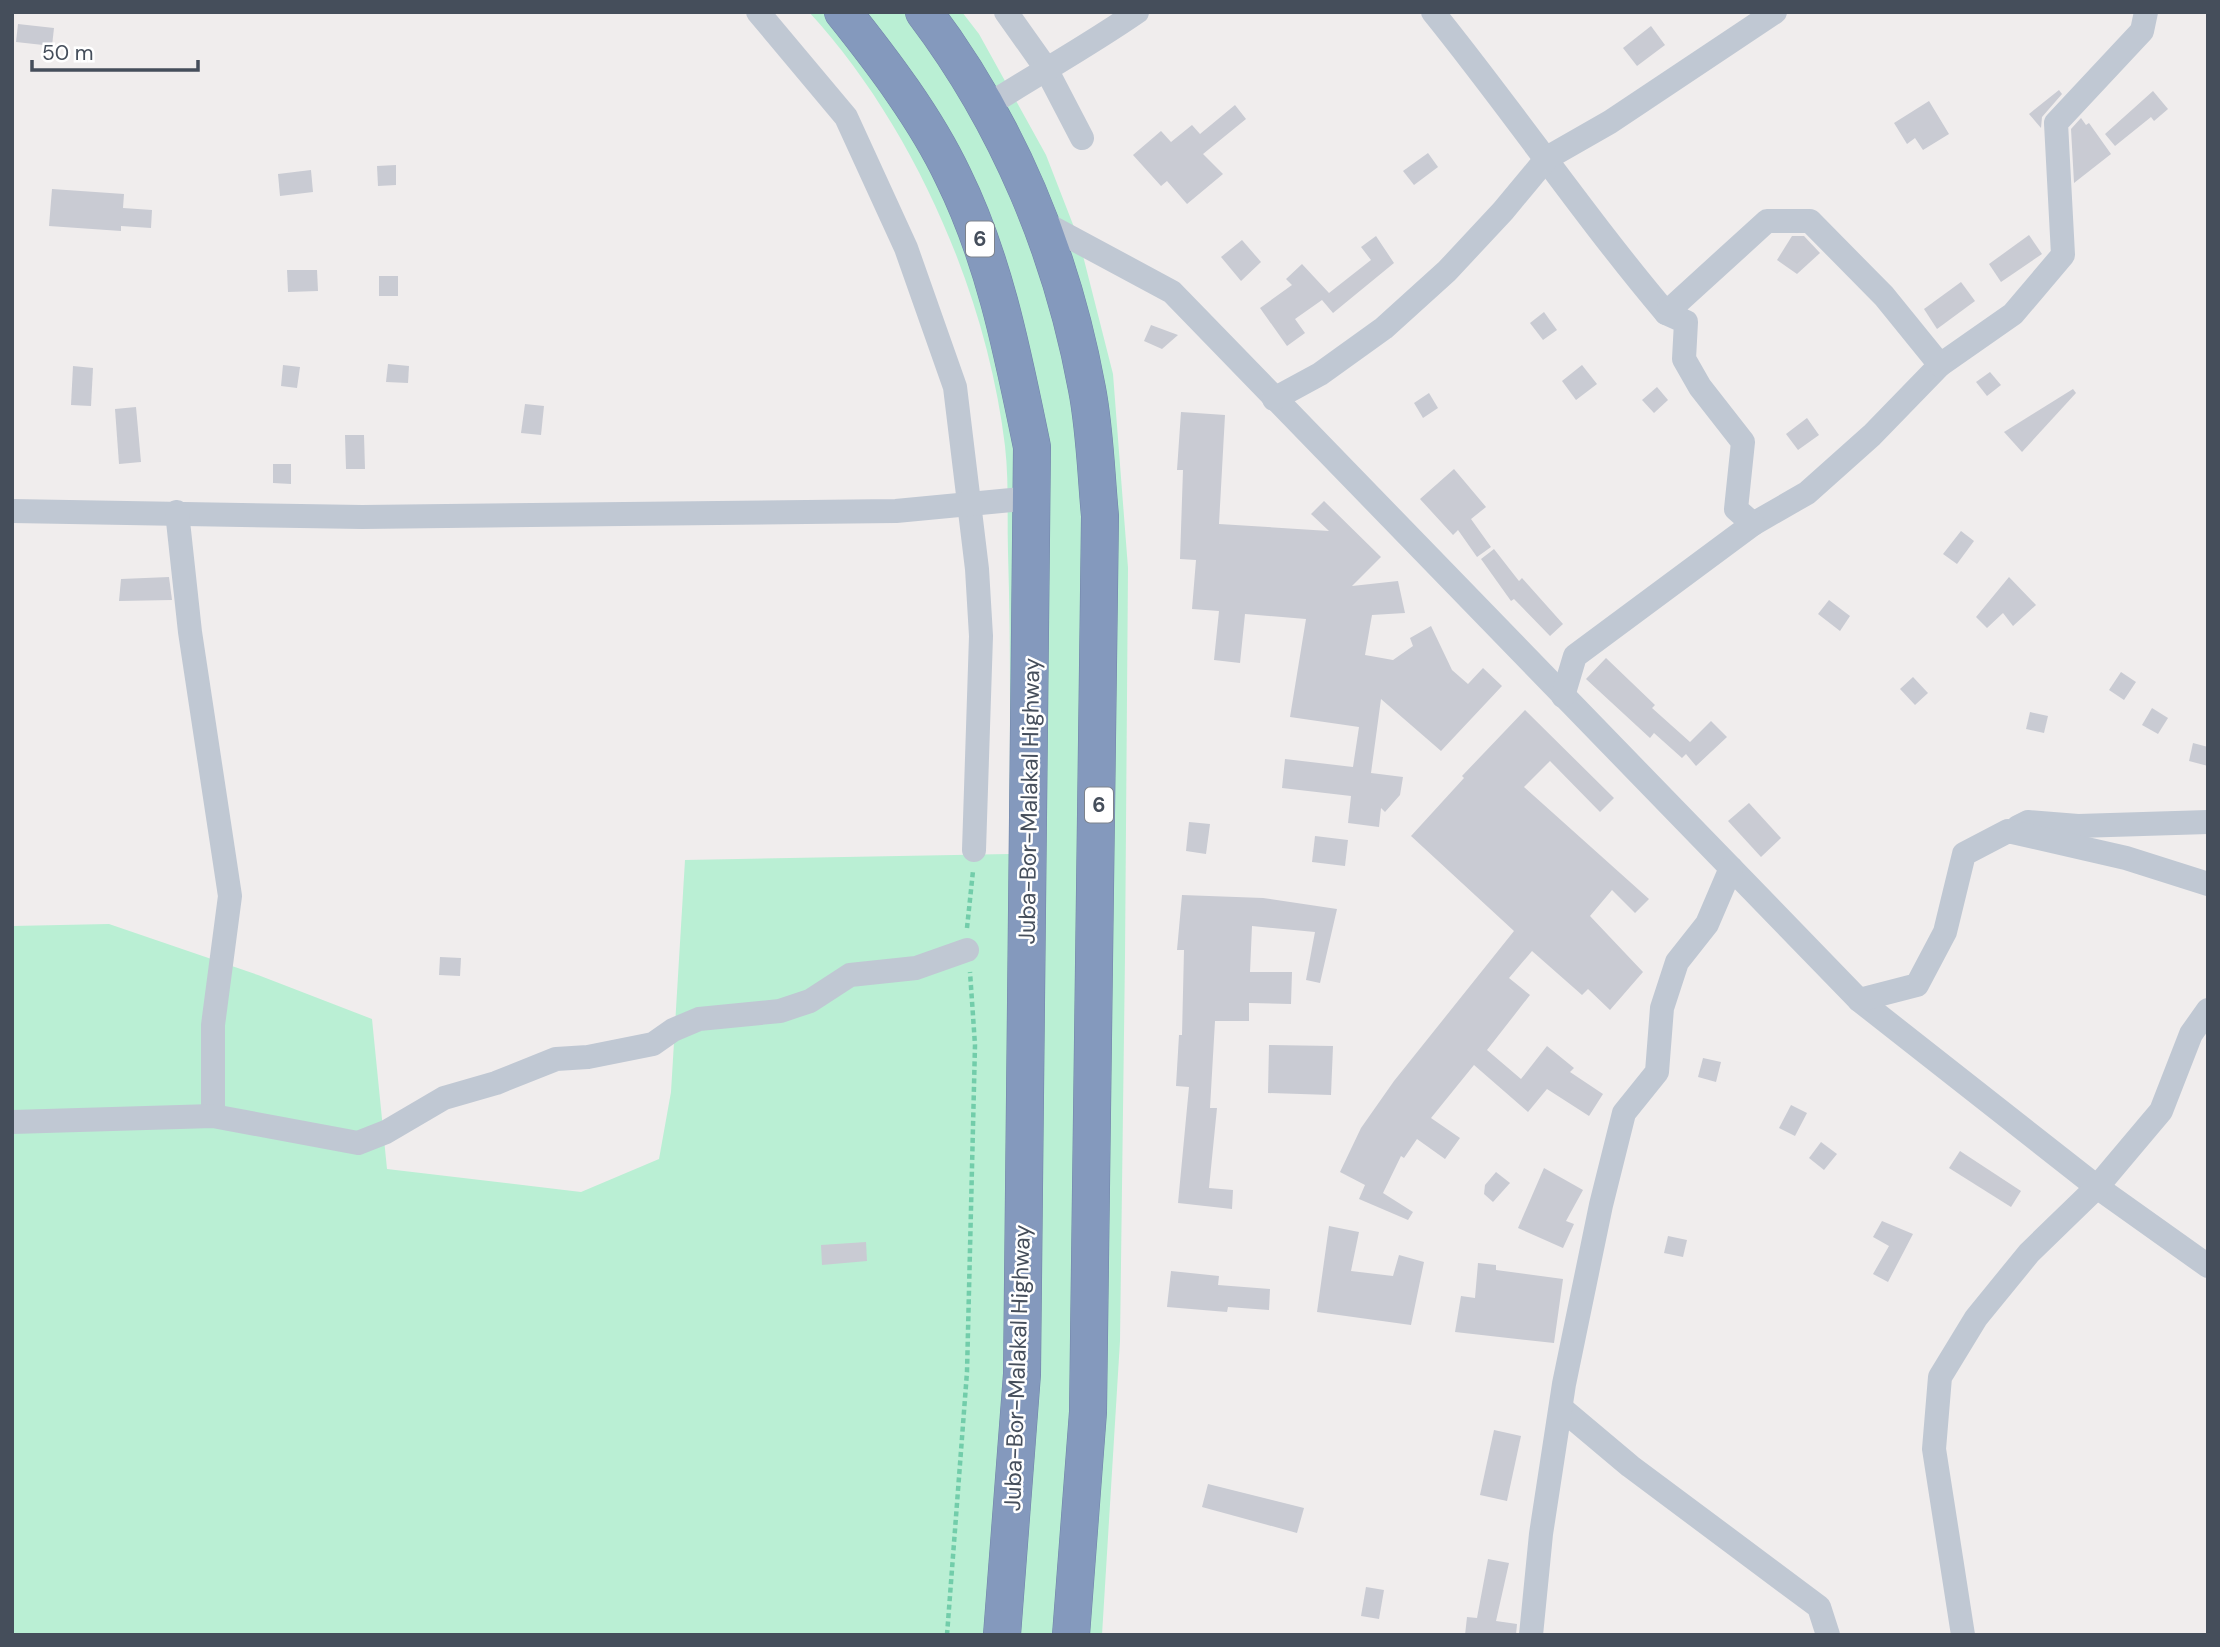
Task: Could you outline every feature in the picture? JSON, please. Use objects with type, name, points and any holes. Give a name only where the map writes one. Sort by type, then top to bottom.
[{"type":"highway","name":"Juba-Bor-Malakal Highway","points":[[843,12],[884,64],[953,175],[985,251],[1012,349],[1032,447],[1022,1374],[1002,1635]]},
{"type":"highway","name":"6","points":[[924,12],[953,50],[987,106],[1042,222],[1064,293],[1087,390],[1100,516],[1088,1412],[1071,1635]]},
{"type":"street","points":[[758,12],[846,117],[906,248],[955,387],[981,636],[974,850]]},
{"type":"street","points":[[1006,12],[1045,67],[1082,138]]},
{"type":"street","points":[[987,106],[1046,69],[1076,55],[1137,12]]},
{"type":"street","points":[[1433,12],[1547,158],[1598,233],[1666,313],[1686,322],[1684,359],[1700,387],[1743,442],[1736,509],[1753,524]]},
{"type":"street","points":[[1274,399],[1320,374],[1384,328],[1447,271],[1503,211],[1547,158],[1610,122],[1775,12]]},
{"type":"street","points":[[1563,696],[1575,656],[1753,524],[1807,493],[1872,435],[1940,365],[2014,314],[2063,256],[2056,123],[2142,31],[2146,12]]},
{"type":"street","points":[[1666,313],[1767,221],[1810,221],[1884,296],[1940,365]]},
{"type":"street","points":[[1042,222],[1172,292],[1859,1000],[2097,1187],[2208,1266]]},
{"type":"street","points":[[12,512],[177,512],[362,517],[896,512],[1033,498]]},
{"type":"street","points":[[177,512],[190,632],[230,897],[213,1025],[213,1116]]},
{"type":"street","points":[[1859,1000],[1917,985],[1945,932],[1964,854],[2008,831],[2028,822],[2078,826],[2208,822]]},
{"type":"street","points":[[2008,831],[2126,858],[2208,884]]},
{"type":"street","points":[[1531,1635],[1541,1534],[1561,1408],[1601,1205],[1625,1113],[1657,1072],[1662,1008],[1677,962],[1707,924],[1731,868]]},
{"type":"street","points":[[12,1122],[213,1116],[358,1143],[386,1132],[444,1098],[496,1083],[556,1059],[653,1044],[673,1030],[699,1019],[780,1012],[810,1002],[850,975],[916,968],[967,950]]},
{"type":"street","points":[[1964,1635],[1934,1449],[1940,1377],[1976,1318],[2029,1253],[2097,1187],[2161,1111],[2191,1034],[2208,1010]]},
{"type":"street","points":[[1561,1408],[1630,1466],[1819,1607],[1828,1635]]},
{"type":"path","points":[[947,1635],[967,1372],[975,1045],[967,950],[974,850]]},
{"type":"green space","points":[[809,12],[962,12],[979,34],[1046,155],[1079,240],[1113,374],[1128,568],[1125,957],[1120,1341],[1102,1635],[12,1635],[12,926],[109,924],[258,975],[372,1019],[387,1169],[581,1192],[659,1159],[671,1092],[685,860],[1009,854],[1007,485],[1005,446],[996,388],[962,272],[939,214],[912,159],[881,106],[847,57]]},
{"type":"building","points":[[18,24],[54,28],[52,46],[16,42]]},
{"type":"building","points":[[1651,26],[1665,45],[1637,66],[1623,48]]},
{"type":"building","points":[[2059,90],[2062,94],[2042,117],[2041,128],[2029,114]]},
{"type":"building","points":[[2153,91],[2168,109],[2154,121],[2151,117],[2115,146],[2105,134]]},
{"type":"building","points":[[1929,101],[1949,134],[1923,150],[1915,138],[1907,144],[1894,123]]},
{"type":"building","points":[[1235,105],[1246,119],[1203,154],[1223,174],[1187,204],[1167,181],[1161,186],[1133,155],[1161,131],[1171,142],[1192,125],[1200,134]]},
{"type":"building","points":[[2081,118],[2086,125],[2089,123],[2111,154],[2074,183],[2071,129]]},
{"type":"building","points":[[1428,153],[1438,167],[1414,185],[1403,171]]},
{"type":"building","points":[[396,165],[396,185],[378,186],[377,166]]},
{"type":"building","points":[[311,170],[313,192],[280,196],[278,174]]},
{"type":"building","points":[[52,189],[124,194],[123,208],[152,210],[151,228],[121,226],[121,231],[49,226]]},
{"type":"building","points":[[2029,235],[2042,254],[2001,282],[1989,264]]},
{"type":"building","points":[[1376,236],[1394,263],[1333,313],[1322,300],[1295,319],[1305,333],[1287,346],[1260,308],[1292,285],[1286,279],[1302,264],[1329,293],[1371,260],[1361,247]]},
{"type":"building","points":[[1792,236],[1804,236],[1820,253],[1797,274],[1777,260]]},
{"type":"building","points":[[1242,240],[1261,262],[1241,281],[1221,257]]},
{"type":"building","points":[[287,270],[317,270],[318,291],[288,292]]},
{"type":"building","points":[[379,276],[398,276],[398,296],[379,296]]},
{"type":"building","points":[[1961,282],[1975,301],[1937,329],[1924,309]]},
{"type":"building","points":[[1544,312],[1557,330],[1543,340],[1530,323]]},
{"type":"building","points":[[1151,325],[1178,335],[1162,349],[1144,341]]},
{"type":"building","points":[[388,364],[409,366],[408,383],[386,382]]},
{"type":"building","points":[[283,365],[300,367],[297,388],[281,386]]},
{"type":"building","points":[[1582,365],[1597,384],[1576,400],[1562,381]]},
{"type":"building","points":[[73,366],[93,368],[91,406],[71,405]]},
{"type":"building","points":[[1990,372],[2001,385],[1987,396],[1976,382]]},
{"type":"building","points":[[1657,387],[1668,400],[1654,413],[1642,400]]},
{"type":"building","points":[[2073,389],[2076,393],[2022,452],[2004,432]]},
{"type":"building","points":[[1429,393],[1438,408],[1423,418],[1414,403]]},
{"type":"building","points":[[525,404],[544,406],[541,435],[521,433]]},
{"type":"building","points":[[136,407],[141,462],[119,464],[115,409]]},
{"type":"building","points":[[1181,412],[1225,415],[1219,524],[1329,531],[1311,514],[1324,501],[1381,557],[1352,586],[1398,581],[1405,613],[1372,615],[1365,655],[1393,660],[1413,646],[1410,638],[1431,626],[1452,670],[1468,684],[1483,668],[1502,686],[1441,751],[1381,699],[1371,773],[1403,777],[1400,795],[1385,812],[1381,808],[1379,827],[1348,823],[1351,796],[1282,788],[1285,759],[1353,767],[1359,727],[1290,717],[1306,619],[1245,614],[1240,663],[1214,660],[1219,611],[1192,609],[1196,560],[1180,559],[1183,470],[1177,470]]},
{"type":"building","points":[[1807,418],[1819,435],[1798,450],[1786,434]]},
{"type":"building","points":[[345,435],[364,435],[365,469],[346,469]]},
{"type":"building","points":[[273,464],[291,464],[291,484],[273,483]]},
{"type":"building","points":[[1454,469],[1486,507],[1471,519],[1491,547],[1477,557],[1458,530],[1453,535],[1420,499]]},
{"type":"building","points":[[1961,531],[1974,541],[1957,564],[1943,554]]},
{"type":"building","points":[[1494,549],[1519,581],[1522,578],[1563,624],[1550,636],[1514,599],[1511,601],[1481,559]]},
{"type":"building","points":[[169,577],[172,600],[119,601],[121,579]]},
{"type":"building","points":[[2009,577],[2036,605],[2013,626],[2003,613],[1987,628],[1976,617]]},
{"type":"building","points":[[1829,600],[1850,616],[1840,631],[1818,614]]},
{"type":"building","points":[[1606,658],[1655,705],[1652,708],[1690,742],[1711,721],[1727,737],[1696,766],[1686,754],[1682,758],[1654,733],[1650,738],[1586,679]]},
{"type":"building","points":[[2121,672],[2136,682],[2124,700],[2109,690]]},
{"type":"building","points":[[1913,677],[1928,693],[1915,705],[1900,689]]},
{"type":"building","points":[[2152,708],[2168,718],[2158,734],[2142,725]]},
{"type":"building","points":[[1525,710],[1614,798],[1600,812],[1550,761],[1524,787],[1649,899],[1635,913],[1612,890],[1590,916],[1643,972],[1610,1010],[1588,989],[1582,995],[1532,951],[1509,978],[1530,995],[1487,1050],[1521,1079],[1547,1046],[1574,1068],[1570,1072],[1603,1094],[1589,1116],[1547,1089],[1528,1112],[1474,1065],[1431,1118],[1460,1138],[1445,1159],[1417,1139],[1404,1158],[1401,1156],[1383,1193],[1413,1212],[1408,1220],[1359,1199],[1365,1185],[1340,1172],[1361,1128],[1394,1081],[1514,931],[1411,836],[1464,778],[1462,776]]},
{"type":"building","points":[[2030,712],[2048,716],[2044,733],[2026,729]]},
{"type":"building","points":[[2193,743],[2208,747],[2208,766],[2189,761]]},
{"type":"building","points":[[1749,803],[1781,838],[1761,857],[1728,821]]},
{"type":"building","points":[[1189,822],[1210,824],[1206,854],[1186,851]]},
{"type":"building","points":[[1315,836],[1348,840],[1345,866],[1312,862]]},
{"type":"building","points":[[1182,895],[1263,898],[1337,909],[1320,983],[1306,980],[1315,932],[1252,926],[1250,972],[1292,972],[1291,1004],[1249,1003],[1249,1021],[1215,1021],[1210,1108],[1217,1108],[1209,1188],[1233,1190],[1232,1209],[1178,1203],[1189,1087],[1176,1086],[1179,1035],[1182,1035],[1184,950],[1177,950]]},
{"type":"building","points":[[440,957],[461,958],[460,976],[439,975]]},
{"type":"building","points":[[1269,1045],[1333,1046],[1331,1095],[1268,1093]]},
{"type":"building","points":[[1703,1058],[1721,1062],[1716,1082],[1698,1077]]},
{"type":"building","points":[[1791,1105],[1807,1113],[1795,1136],[1779,1128]]},
{"type":"building","points":[[1821,1142],[1837,1154],[1824,1170],[1809,1158]]},
{"type":"building","points":[[1960,1151],[2021,1191],[2011,1207],[1949,1168]]},
{"type":"building","points":[[1544,1168],[1583,1190],[1566,1221],[1574,1224],[1563,1248],[1518,1228]]},
{"type":"building","points":[[1496,1172],[1510,1183],[1493,1202],[1484,1194],[1485,1185]]},
{"type":"building","points":[[1882,1221],[1913,1234],[1888,1282],[1873,1274],[1889,1246],[1873,1237]]},
{"type":"building","points":[[1329,1226],[1359,1232],[1351,1271],[1393,1276],[1399,1255],[1424,1262],[1411,1325],[1317,1312]]},
{"type":"building","points":[[1668,1236],[1687,1240],[1683,1257],[1664,1253]]},
{"type":"building","points":[[866,1242],[867,1261],[822,1265],[821,1245]]},
{"type":"building","points":[[1478,1263],[1496,1265],[1496,1270],[1563,1279],[1554,1343],[1455,1332],[1461,1296],[1475,1298]]},
{"type":"building","points":[[1171,1271],[1219,1276],[1218,1285],[1270,1289],[1269,1310],[1228,1307],[1227,1312],[1167,1307]]},
{"type":"building","points":[[1494,1430],[1521,1436],[1507,1501],[1480,1495]]},
{"type":"building","points":[[1208,1484],[1304,1508],[1297,1533],[1202,1507]]},
{"type":"building","points":[[1488,1559],[1509,1563],[1496,1621],[1517,1624],[1516,1635],[1465,1635],[1467,1617],[1477,1618]]},
{"type":"building","points":[[1366,1587],[1384,1590],[1379,1619],[1361,1616]]}]
